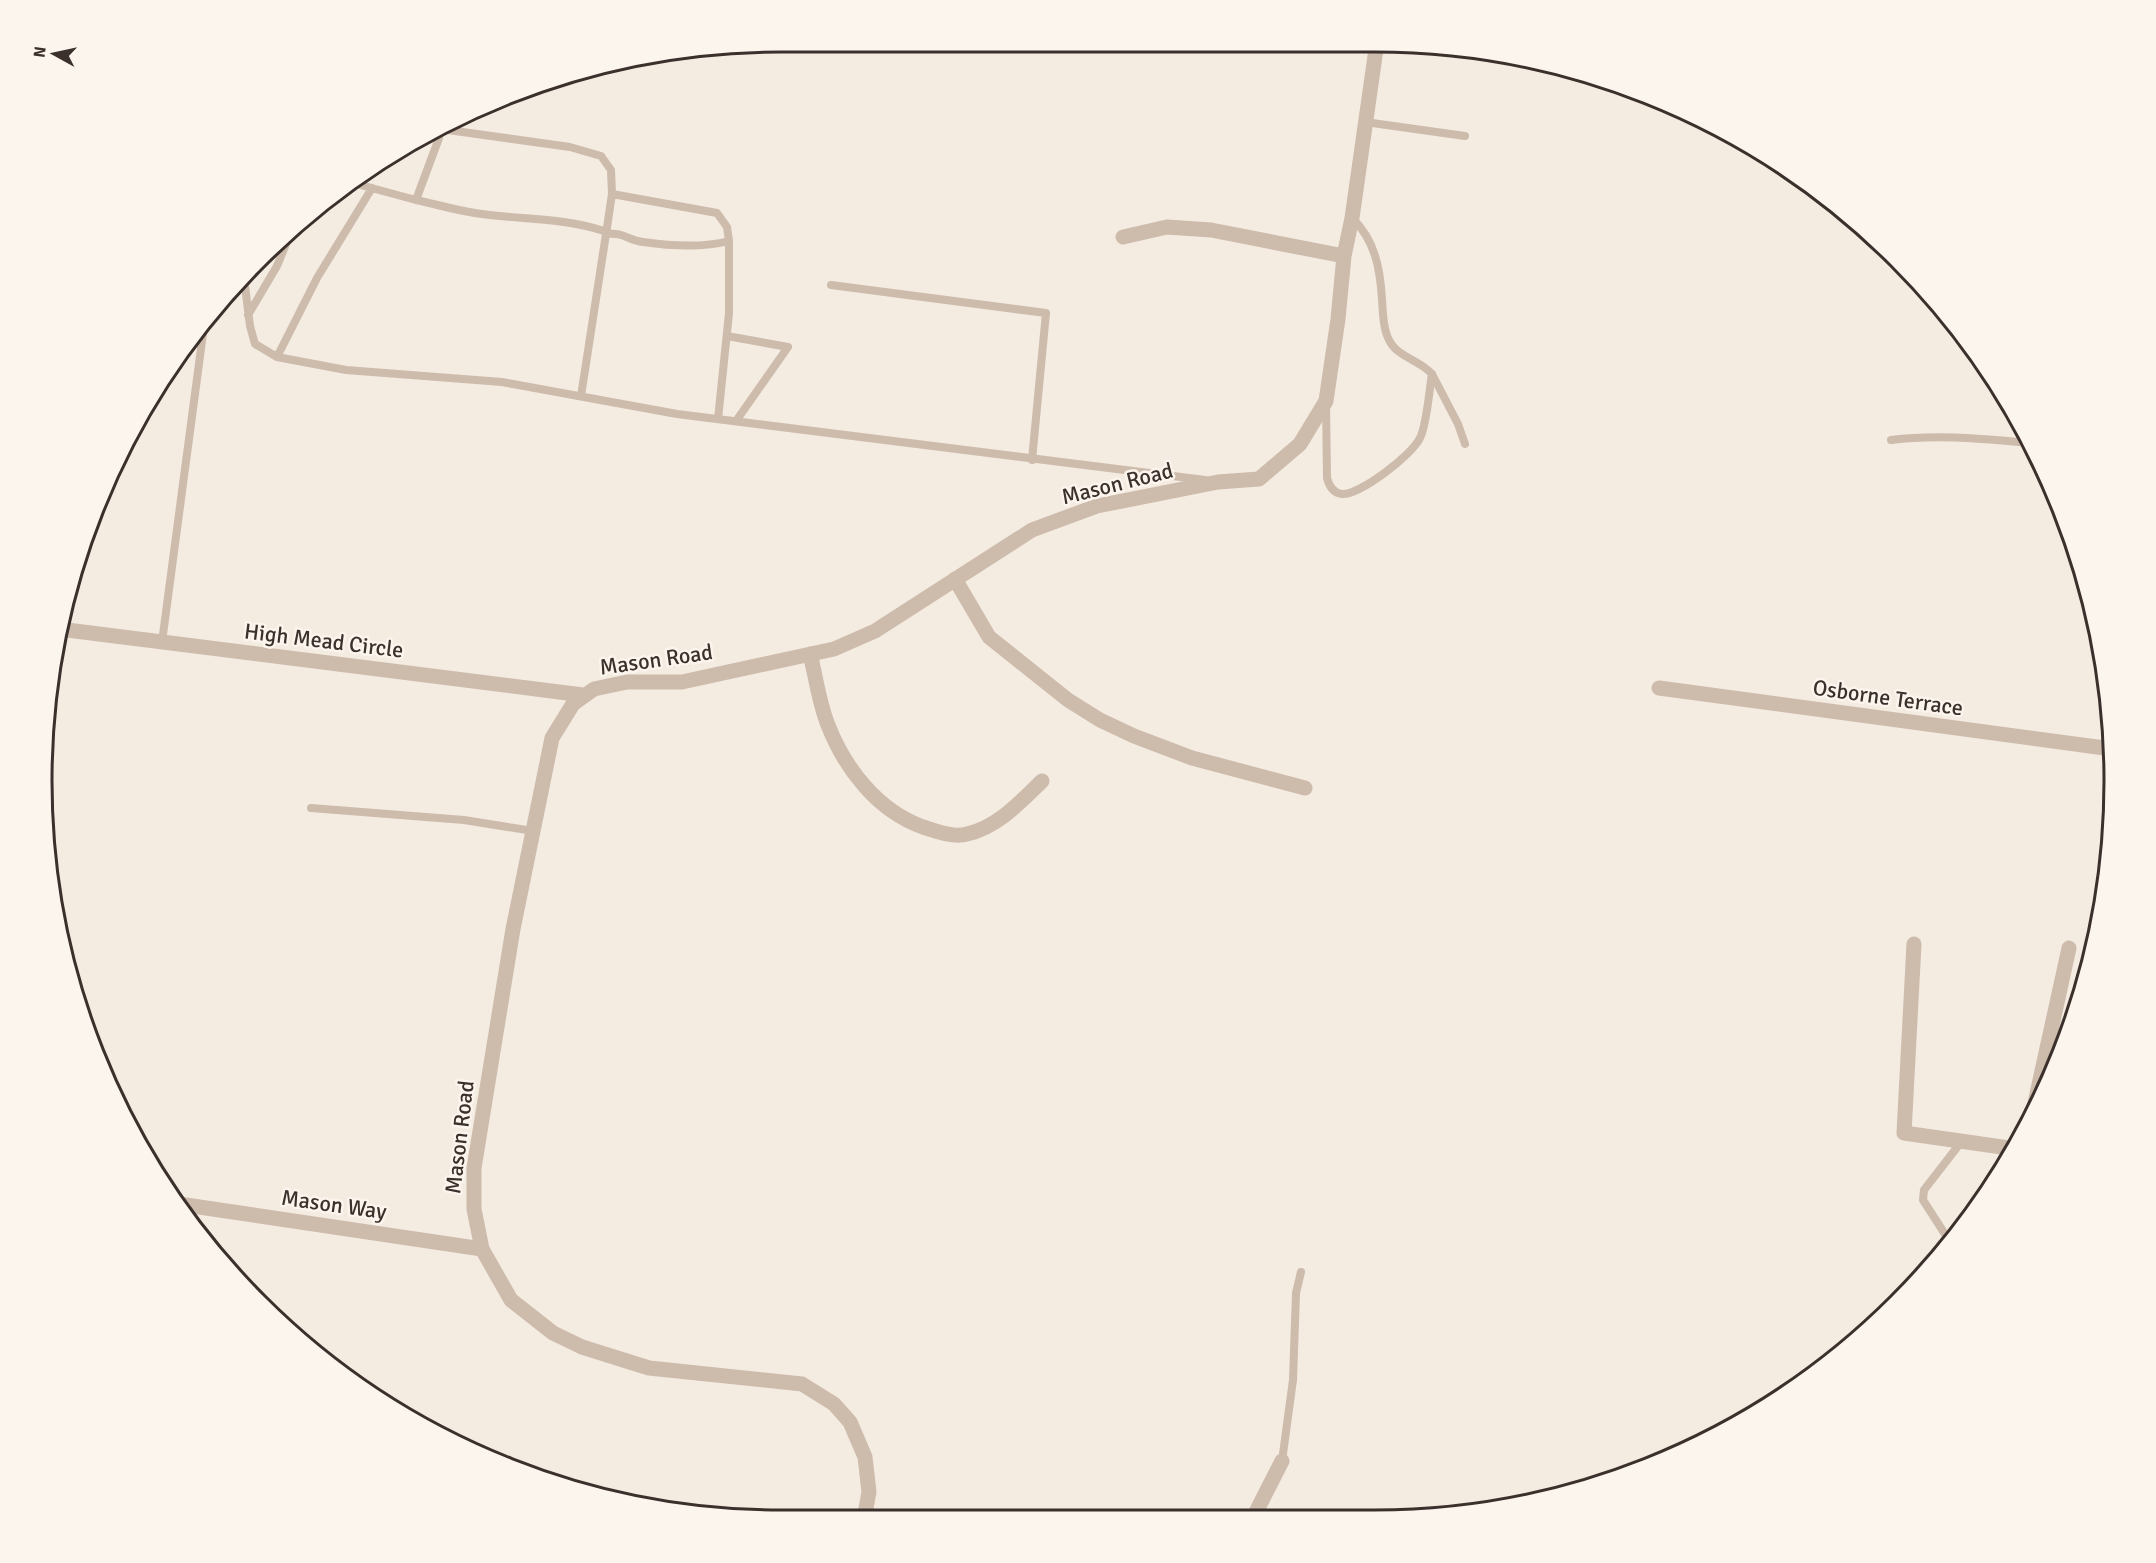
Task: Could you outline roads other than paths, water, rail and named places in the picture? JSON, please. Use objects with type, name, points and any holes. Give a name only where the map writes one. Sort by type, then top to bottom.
[{"type":"street","name":"Mason Road","points":[[866,1510],[869,1492],[865,1457],[850,1422],[834,1404],[802,1384],[649,1368],[582,1347],[553,1333],[511,1300],[482,1249],[474,1209],[474,1168],[513,929],[552,738],[573,704],[594,689],[627,682],[682,682],[834,649],[875,631],[1032,530],[1097,506],[1218,482],[1259,479],[1300,444],[1326,401],[1338,319],[1344,256],[1352,218],[1375,52]]},
{"type":"street","points":[[1123,237],[1167,226],[1211,230],[1344,256]]},
{"type":"street","points":[[955,579],[989,637],[1068,700],[1100,720],[1134,736],[1192,758],[1305,788]]},
{"type":"street","name":"High Mead Circle","points":[[69,630],[583,695]]},
{"type":"street","points":[[810,654],[828,724],[849,768],[875,797],[908,821],[943,834],[966,835],[988,827],[1012,809],[1042,781]]},
{"type":"street","name":"Osborne Terrace","points":[[1659,688],[2103,748]]},
{"type":"street","points":[[1914,944],[1904,1133],[2005,1147]]},
{"type":"street","points":[[2042,1074],[2070,948]]},
{"type":"street","name":"Mason Way","points":[[189,1205],[482,1249]]},
{"type":"street","points":[[1257,1510],[1282,1461]]},
{"type":"lane","points":[[1365,122],[1465,136]]},
{"type":"lane","points":[[454,131],[570,147],[601,156],[611,170],[612,194],[581,396]]},
{"type":"lane","points":[[416,200],[439,139]]},
{"type":"lane","points":[[362,185],[475,213],[582,224],[604,231],[606,234]]},
{"type":"lane","points":[[277,357],[317,278],[372,188]]},
{"type":"lane","points":[[612,194],[717,213],[727,226],[729,313],[718,419]]},
{"type":"lane","points":[[1352,218],[1365,232],[1378,260],[1383,314],[1389,341],[1401,353],[1422,364],[1432,374],[1458,424],[1465,444]]},
{"type":"lane","points":[[606,234],[618,232],[640,242],[675,244],[711,245],[729,241]]},
{"type":"lane","points":[[248,315],[277,266],[284,249]]},
{"type":"lane","points":[[831,285],[1046,313],[1032,460]]},
{"type":"lane","points":[[245,288],[248,315],[255,344],[277,357],[346,370],[502,382],[632,407],[736,422],[1218,482]]},
{"type":"lane","points":[[727,336],[788,347],[736,422]]},
{"type":"lane","points":[[162,642],[202,339]]},
{"type":"lane","points":[[1326,401],[1329,486],[1342,494],[1353,492],[1379,476],[1412,450],[1421,437],[1432,374]]},
{"type":"lane","points":[[1891,440],[1918,437],[1959,437],[2019,442]]},
{"type":"lane","points":[[311,808],[464,820],[533,831]]},
{"type":"lane","points":[[1945,1235],[1923,1200],[1924,1190],[1962,1141]]},
{"type":"lane","points":[[1282,1461],[1293,1380],[1296,1293],[1301,1272]]}]
